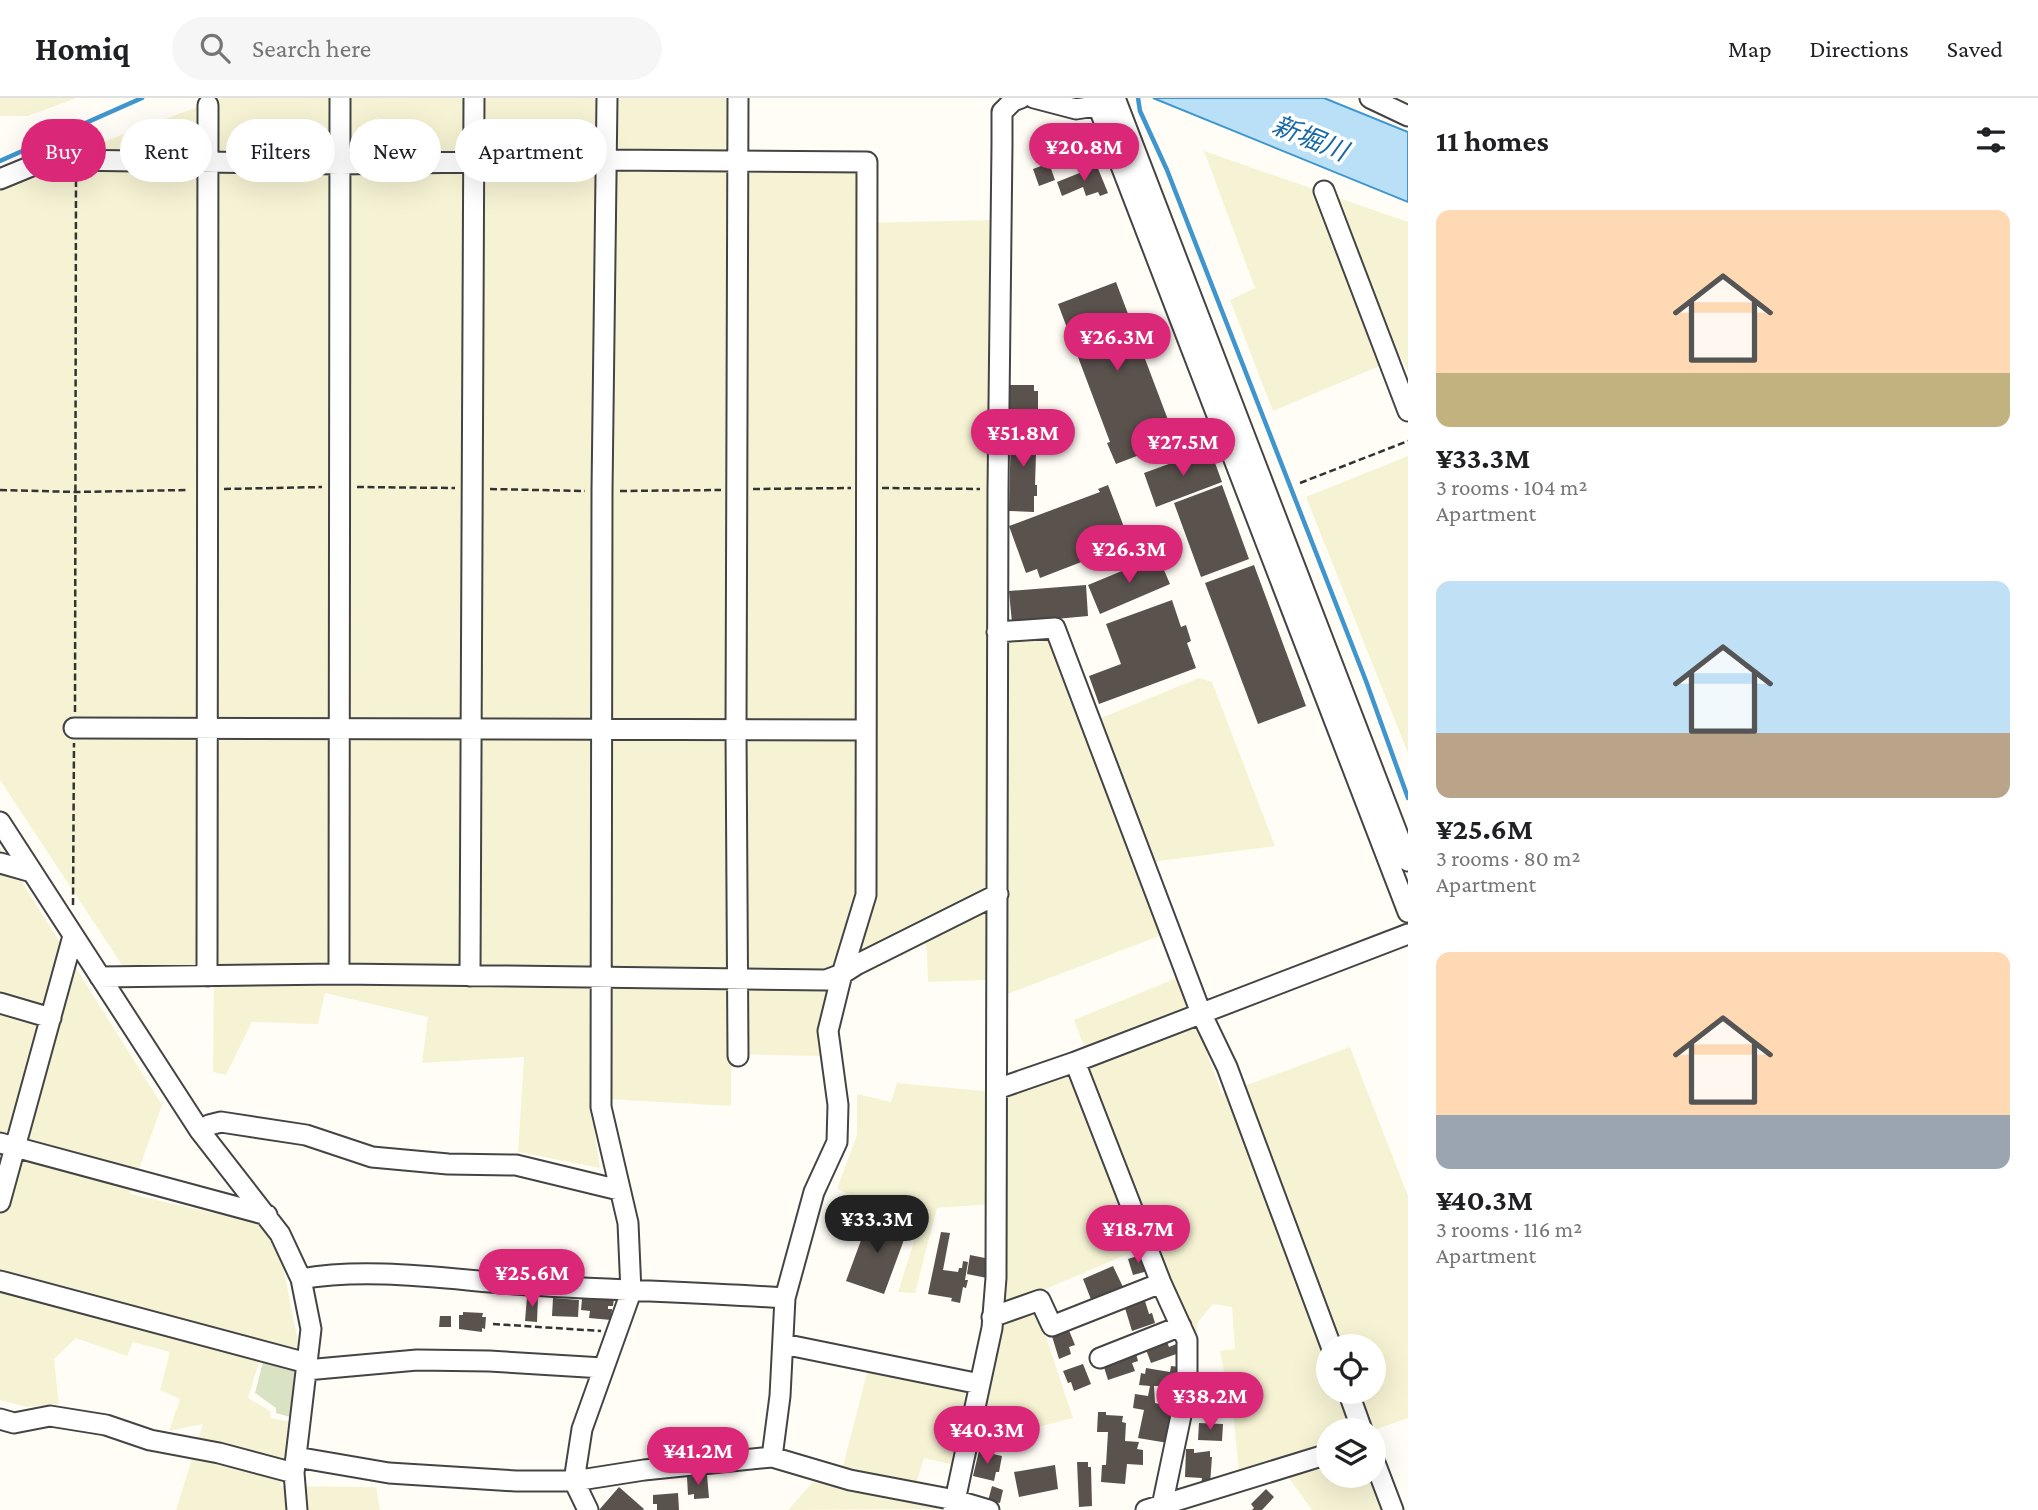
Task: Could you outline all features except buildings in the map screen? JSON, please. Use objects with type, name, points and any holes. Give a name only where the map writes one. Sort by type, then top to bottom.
[{"type":"street","points":[[339,974],[340,98]]},
{"type":"street","points":[[474,98],[474,119]]},
{"type":"street","points":[[607,98],[607,119]]},
{"type":"street","points":[[738,98],[738,1056]]},
{"type":"street","points":[[954,1505],[980,1384],[996,1278],[997,632],[1002,112],[1013,101],[1021,98]]},
{"type":"street","points":[[1034,98],[1076,109],[1106,101]]},
{"type":"street","points":[[1370,98],[1408,116]]},
{"type":"street","points":[[1106,101],[1408,860]]},
{"type":"street","points":[[1106,101],[1408,912]]},
{"type":"street","points":[[208,105],[208,119]]},
{"type":"street","points":[[607,160],[867,162],[866,895],[828,1031],[838,1105],[837,1142],[814,1192],[785,1298],[780,1396],[772,1457]]},
{"type":"street","points":[[212,161],[340,164],[455,161]]},
{"type":"street","points":[[0,179],[21,170]]},
{"type":"street","points":[[207,976],[208,182]]},
{"type":"street","points":[[470,976],[473,182]]},
{"type":"street","points":[[587,1510],[574,1481],[582,1429],[631,1292],[628,1223],[601,1107],[599,978],[607,182]]},
{"type":"street","points":[[1324,191],[1408,411]]},
{"type":"street","points":[[997,632],[1055,628],[1201,1013],[1227,1067],[1327,1334]]},
{"type":"street","points":[[75,728],[866,730]]},
{"type":"street","points":[[0,822],[200,1131],[281,1234],[301,1279],[311,1329],[295,1465],[297,1510]]},
{"type":"street","points":[[0,863],[32,872]]},
{"type":"street","points":[[100,977],[339,974],[826,980],[998,894]]},
{"type":"street","points":[[996,1089],[1075,1062],[1408,934]]},
{"type":"street","points":[[0,1202],[8,1145],[51,1018],[73,936]]},
{"type":"street","points":[[0,1003],[51,1018]]},
{"type":"street","points":[[1075,1062],[1161,1283],[1187,1340],[1187,1387],[1154,1508]]},
{"type":"street","points":[[200,1131],[221,1122],[306,1135],[372,1157],[449,1164],[516,1165],[619,1190]]},
{"type":"street","points":[[8,1145],[267,1215]]},
{"type":"street","points":[[301,1279],[350,1273],[631,1292],[785,1298]]},
{"type":"street","points":[[0,1281],[306,1366],[417,1360],[603,1368]]},
{"type":"street","points":[[992,1317],[1040,1300],[1052,1326],[1161,1283]]},
{"type":"street","points":[[1100,1358],[1181,1326]]},
{"type":"street","points":[[783,1344],[980,1384]]},
{"type":"street","points":[[0,1419],[14,1423],[50,1416],[106,1425],[161,1442],[295,1465],[516,1481],[574,1481],[644,1470],[772,1457],[954,1505],[989,1510]]},
{"type":"street","points":[[1154,1508],[1316,1458]]},
{"type":"street","points":[[1385,1488],[1394,1510]]},
{"type":"path","points":[[73,936],[76,182]]},
{"type":"path","points":[[1300,483],[1408,441]]},
{"type":"path","points":[[867,488],[998,490]]},
{"type":"path","points":[[0,490],[76,492]]},
{"type":"path","points":[[493,1324],[616,1331]]},
{"type":"shaded area","points":[[0,98],[76,98],[28,116],[0,116]]},
{"type":"shaded area","points":[[222,98],[728,98],[729,155],[726,172],[861,168],[860,223],[992,220],[990,639],[1051,635],[1086,724],[1199,678],[1212,682],[1275,846],[1159,861],[1141,869],[1162,935],[1005,995],[1007,979],[928,982],[927,951],[921,922],[833,968],[752,971],[122,965],[0,780],[0,180],[21,172],[21,182],[106,182],[106,141],[120,136],[120,182],[212,182],[212,119],[165,119]]},
{"type":"shaded area","points":[[1204,151],[1408,222],[1408,372],[1401,357],[1273,411],[1230,300],[1255,288]]},
{"type":"shaded area","points":[[1408,456],[1408,753],[1306,497]]},
{"type":"shaded area","points":[[0,847],[162,1105],[130,1194],[261,1224],[282,1262],[299,1347],[263,1349],[248,1398],[270,1411],[271,1418],[291,1422],[280,1486],[376,1487],[380,1510],[176,1510],[203,1424],[169,1431],[180,1399],[160,1390],[170,1352],[133,1342],[127,1356],[76,1338],[54,1359],[59,1404],[27,1407],[0,1400]]},
{"type":"shaded area","points":[[1179,977],[1222,1094],[1350,1047],[1408,1196],[1408,1418],[1386,1426],[1386,1418],[1316,1418],[1316,1488],[1376,1488],[1385,1510],[1312,1510],[1278,1463],[1239,1472],[1234,1421],[1220,1351],[1235,1349],[1232,1307],[1213,1304],[1198,1322],[1196,1340],[1153,1243],[1032,1295],[1073,1418],[974,1443],[1004,1203],[937,1208],[915,1293],[898,1292],[919,1226],[837,1189],[857,1135],[857,1094],[891,1102],[897,1083],[1015,1094],[1091,1064],[1074,1020]]},
{"type":"shaded area","points":[[449,983],[827,987],[829,996],[819,1032],[820,1056],[731,1054],[731,1106],[589,1098],[600,1168],[518,1152],[524,1057],[422,1063],[428,1017],[325,993],[318,1024],[252,1022],[226,1075],[213,1072],[214,984]]},
{"type":"shaded area","points":[[868,1369],[966,1391],[954,1465],[924,1458],[915,1487],[843,1466]]},
{"type":"shaded area","points":[[813,1482],[941,1509],[788,1510]]},
{"type":"green space","points":[[264,1358],[298,1367],[290,1417],[276,1413],[276,1408],[255,1393]]},
{"type":"water","name":"新堀川","points":[[1153,98],[1324,98],[1408,132],[1408,202]]},
{"type":"waterway","points":[[0,161],[142,98]]},
{"type":"waterway","points":[[1138,98],[1140,111],[1167,170],[1366,681],[1408,798]]}]
